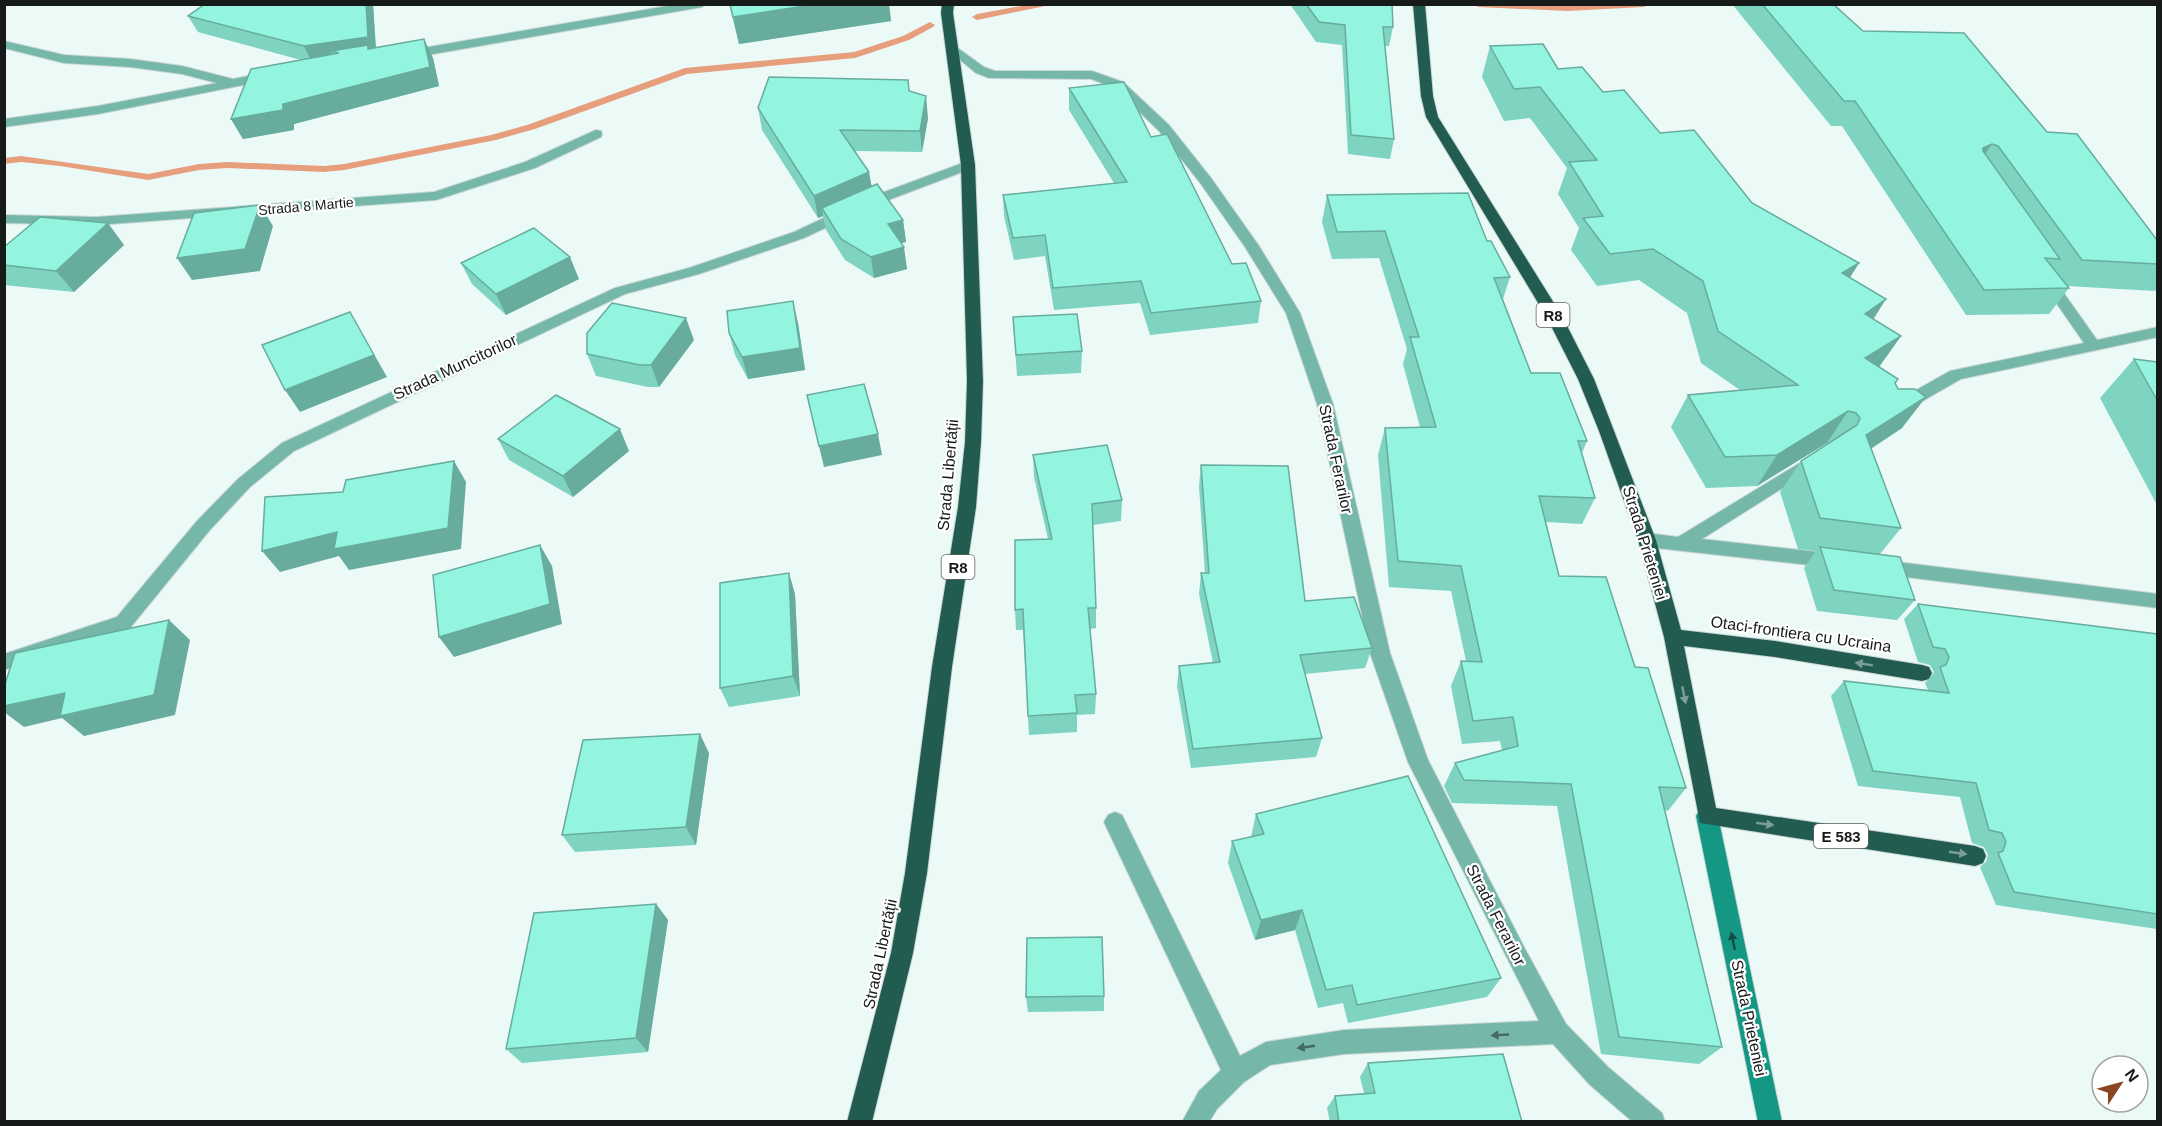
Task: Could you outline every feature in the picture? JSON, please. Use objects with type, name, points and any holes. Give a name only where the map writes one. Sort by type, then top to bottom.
[{"type":"highway","name":"Strada Libertății","points":[[859,1122],[897,974],[916,873],[942,667],[967,507],[973,442],[975,381],[968,165],[948,4]]},
{"type":"highway","name":"Strada Prieteniei","points":[[1419,4],[1427,96],[1432,117],[1554,316],[1581,368],[1647,540],[1673,637],[1707,816]]},
{"type":"highway","name":"Otaci-frontiera cu Ucraina","points":[[1673,637],[1775,649],[1922,673]]},
{"type":"highway","name":"E 583","points":[[1707,816],[1975,856]]},
{"type":"street","points":[[389,58],[702,4]]},
{"type":"street","points":[[4,45],[64,59],[130,63],[182,70],[230,82]]},
{"type":"street","name":"Strada Ferarilor","points":[[952,48],[980,70],[993,75],[1092,75],[1119,85],[1164,128],[1206,181],[1264,265],[1293,313],[1325,404],[1380,653],[1418,762],[1517,957],[1558,1032],[1599,1076],[1653,1122]]},
{"type":"street","points":[[4,123],[162,99],[230,82],[276,75]]},
{"type":"street","name":"Strada 8 Martie","points":[[4,219],[97,220],[264,210],[436,196],[530,165],[596,134]]},
{"type":"street","name":"Strada Muncitorilor","points":[[4,662],[123,623],[211,517],[244,483],[288,447],[620,291],[694,271],[799,235],[865,204],[968,165]]},
{"type":"street","points":[[2041,270],[2093,345]]},
{"type":"street","points":[[1883,416],[1956,375],[2157,332]]},
{"type":"street","points":[[1682,543],[1828,451]]},
{"type":"street","points":[[1647,540],[2157,601]]},
{"type":"street","name":"Strada Prieteniei","points":[[1707,816],[1770,1122]]},
{"type":"street","points":[[1115,822],[1235,1073]]},
{"type":"street","points":[[1194,1122],[1208,1100],[1235,1073],[1266,1054],[1311,1046],[1403,1038],[1558,1032]]},
{"type":"building","points":[[205,4],[366,4],[368,37],[304,46],[188,16]]},
{"type":"building","points":[[730,4],[818,4],[733,17]]},
{"type":"building","points":[[1306,4],[1392,4],[1393,27],[1383,27],[1394,139],[1351,135],[1345,25],[1319,22]]},
{"type":"building","points":[[1762,4],[1833,4],[1863,31],[1964,33],[2047,132],[2077,134],[2157,240],[2157,264],[2082,260],[1998,146],[1992,144],[1983,148],[1983,151],[2060,259],[2045,258],[2069,288],[1984,290],[1855,101],[1844,101]]},
{"type":"building","points":[[424,39],[430,67],[283,104],[283,110],[231,119],[251,69],[339,53],[331,51],[368,45],[368,49]]},
{"type":"building","points":[[1543,44],[1558,69],[1582,67],[1603,92],[1624,90],[1660,133],[1694,130],[1752,203],[1859,263],[1842,273],[1886,299],[1865,314],[1901,336],[1865,358],[1898,379],[1895,383],[1898,389],[1915,389],[1926,397],[1866,435],[1901,528],[1820,518],[1801,461],[1857,425],[1860,418],[1856,413],[1848,411],[1777,455],[1725,457],[1688,395],[1798,385],[1718,331],[1703,281],[1653,249],[1610,254],[1583,218],[1603,216],[1569,162],[1597,160],[1540,87],[1514,89],[1490,46]]},
{"type":"building","points":[[769,77],[908,80],[909,91],[926,96],[920,131],[840,130],[869,172],[814,196],[758,108]]},
{"type":"building","points":[[1124,82],[1151,137],[1167,134],[1232,264],[1246,263],[1261,301],[1151,313],[1141,281],[1053,288],[1045,235],[1013,238],[1003,195],[1127,182],[1069,88]]},
{"type":"building","points":[[877,184],[903,220],[888,224],[904,247],[871,257],[841,239],[822,208]]},
{"type":"building","points":[[1468,193],[1487,241],[1491,241],[1510,277],[1494,278],[1531,373],[1560,373],[1587,441],[1578,441],[1595,498],[1539,496],[1559,576],[1606,577],[1635,667],[1648,668],[1686,788],[1659,787],[1722,1047],[1619,1037],[1571,784],[1464,780],[1455,763],[1518,746],[1513,717],[1473,721],[1461,661],[1482,662],[1461,566],[1398,561],[1385,428],[1436,427],[1410,337],[1419,337],[1385,231],[1337,232],[1327,195]]},
{"type":"building","points":[[260,205],[245,249],[177,258],[194,213]]},
{"type":"building","points":[[40,217],[108,223],[56,271],[4,265],[4,247]]},
{"type":"building","points":[[534,228],[570,257],[496,294],[461,263]]},
{"type":"building","points":[[793,301],[800,348],[742,357],[729,333],[727,311]]},
{"type":"building","points":[[612,303],[686,318],[651,365],[640,365],[587,354],[587,333]]},
{"type":"building","points":[[350,312],[374,355],[285,390],[262,345]]},
{"type":"building","points":[[1077,314],[1082,351],[1016,355],[1013,317]]},
{"type":"building","points":[[2134,359],[2157,362],[2157,400]]},
{"type":"building","points":[[864,384],[878,434],[819,446],[807,395]]},
{"type":"building","points":[[556,395],[620,429],[563,476],[498,439]]},
{"type":"building","points":[[1107,445],[1122,500],[1092,504],[1096,608],[1088,608],[1096,694],[1075,695],[1077,713],[1028,716],[1023,609],[1015,610],[1015,540],[1052,539],[1033,455]]},
{"type":"building","points":[[454,461],[448,528],[334,549],[337,532],[262,551],[265,497],[343,492],[346,480]]},
{"type":"building","points":[[1201,465],[1288,466],[1305,601],[1354,597],[1372,648],[1300,655],[1322,738],[1193,749],[1179,666],[1220,662],[1201,573],[1209,573]]},
{"type":"building","points":[[540,545],[550,604],[439,637],[433,575]]},
{"type":"building","points":[[1820,547],[1900,557],[1915,600],[1834,590]]},
{"type":"building","points":[[789,573],[793,676],[720,688],[720,583]]},
{"type":"building","points":[[1918,604],[2157,634],[2157,914],[2014,892],[1998,853],[2003,851],[2006,842],[2002,833],[1989,830],[1976,783],[1873,771],[1844,681],[1949,693],[1940,667],[1946,665],[1949,657],[1945,649],[1933,647]]},
{"type":"building","points":[[169,620],[154,695],[60,716],[65,693],[4,706],[4,687],[15,653]]},
{"type":"building","points":[[700,734],[686,827],[562,835],[583,740]]},
{"type":"building","points":[[1408,776],[1501,978],[1357,1005],[1352,985],[1326,990],[1302,910],[1261,920],[1232,841],[1264,834],[1256,814]]},
{"type":"building","points":[[656,904],[636,1038],[506,1049],[534,913]]},
{"type":"building","points":[[1102,937],[1104,996],[1026,997],[1027,938]]},
{"type":"building","points":[[1503,1054],[1522,1122],[1339,1122],[1335,1096],[1375,1093],[1368,1063]]},
{"type":"waterway","points":[[977,17],[1051,4]]},
{"type":"waterway","points":[[1478,4],[1567,8],[1644,4]]},
{"type":"waterway","points":[[4,161],[21,159],[60,163],[148,177],[199,167],[227,165],[324,169],[344,167],[492,138],[531,127],[685,71],[855,55],[906,38],[930,25]]}]
